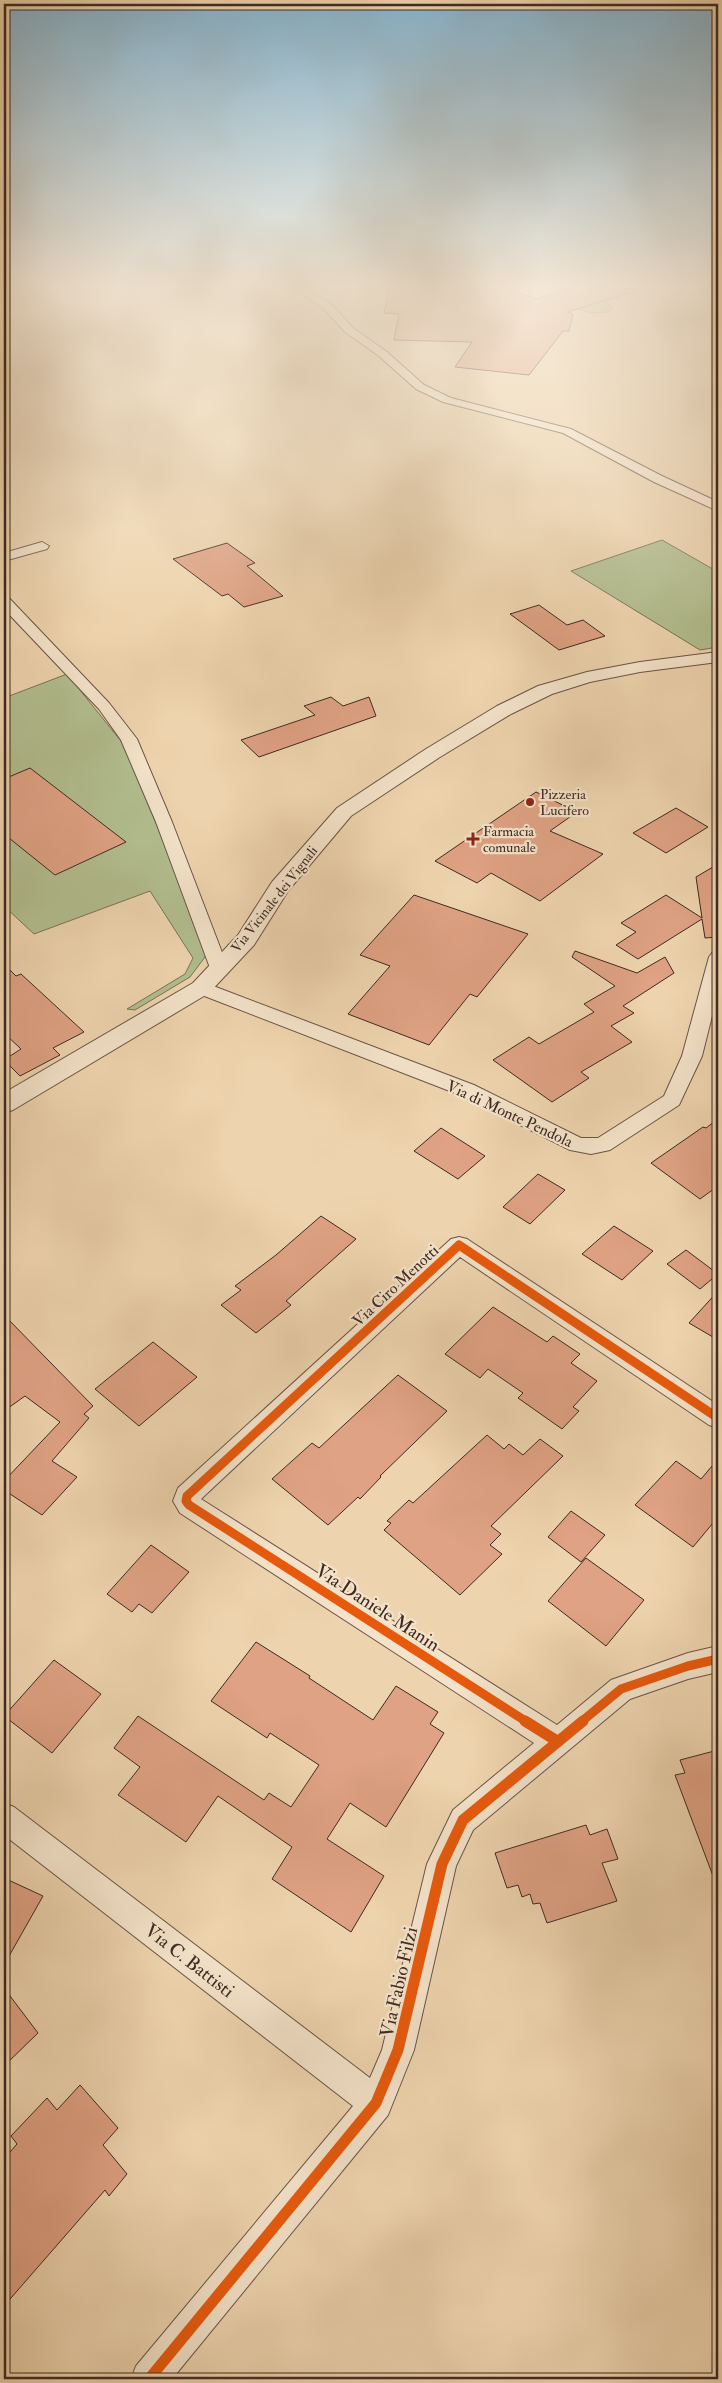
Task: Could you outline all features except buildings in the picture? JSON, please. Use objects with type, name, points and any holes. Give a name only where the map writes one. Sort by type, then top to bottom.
[{"type":"street","points":[[441,397],[567,431],[658,479],[718,507]]},
{"type":"street","points":[[4,557],[42,546]]},
{"type":"street","points":[[4,601],[104,706],[129,739],[164,822],[219,968]]},
{"type":"street","name":"Via Vicinale dei Vignali","points":[[4,1104],[200,988],[246,940],[280,887],[344,812],[433,753],[504,710],[544,690],[587,677],[640,667],[718,657]]},
{"type":"street","name":"Via di Monte Pendola","points":[[200,988],[467,1090],[577,1145],[591,1147],[603,1145],[672,1100],[692,1056],[718,957]]},
{"type":"street","name":"Via Ciro Menotti","points":[[187,1496],[459,1245],[718,1418]]},
{"type":"street","name":"Via Daniele Manin","points":[[187,1496],[186,1501],[189,1505],[557,1741]]},
{"type":"street","name":"Via Fabio Filzi","points":[[149,2379],[376,2103],[398,2050],[442,1864],[463,1820],[621,1689],[688,1666],[718,1659]]},
{"type":"street","name":"Via C. Battisti","points":[[4,1817],[376,2103]]},
{"type":"green space","points":[[662,540],[718,572],[718,647],[700,650],[571,571]]},
{"type":"green space","points":[[67,674],[125,746],[208,953],[190,977],[135,1010],[127,1009],[185,974],[193,958],[150,891],[34,934],[4,906],[4,698]]},
{"type":"cycle path","points":[[557,1741],[189,1505],[186,1501],[187,1496],[459,1245],[718,1418]]},
{"type":"cycle path","points":[[149,2379],[376,2103],[398,2050],[442,1864],[463,1820],[621,1689],[688,1666],[718,1659]]},
{"type":"place","name":"Pizzeria Lucifero","points":[[530,802]]},
{"type":"place","name":"Farmacia comunale","points":[[473,839]]}]
